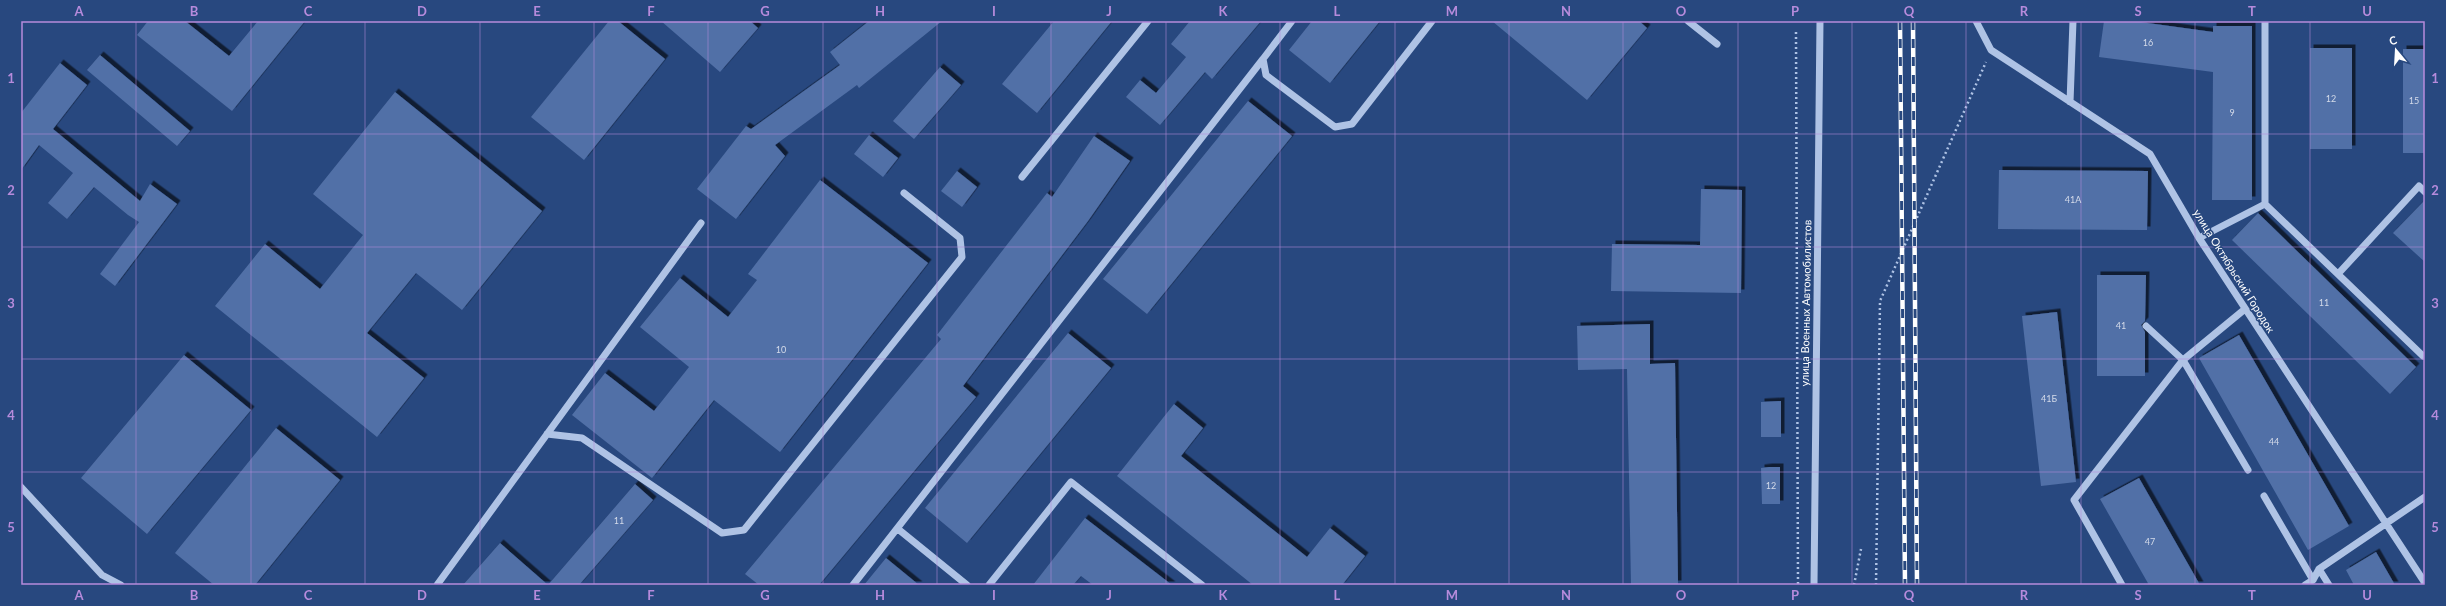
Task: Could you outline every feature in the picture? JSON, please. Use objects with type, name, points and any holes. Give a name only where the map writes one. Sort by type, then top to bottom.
[{"type":"street","points":[[1022,177],[1148,21]]},
{"type":"street","points":[[853,585],[1292,21]]},
{"type":"street","points":[[1263,59],[1266,75],[1335,127],[1352,124],[1432,21]]},
{"type":"street","points":[[1688,21],[1717,44]]},
{"type":"street","name":"улица Военных Автомобилистов","points":[[1814,585],[1820,21]]},
{"type":"street","name":"улица Октябрьский Городок","points":[[1976,21],[1991,50],[2150,154],[2199,238],[2425,583]]},
{"type":"street","points":[[2070,102],[2072,21]]},
{"type":"street","points":[[2265,21],[2265,204],[2424,356]]},
{"type":"street","points":[[2338,274],[2419,186],[2425,192]]},
{"type":"street","points":[[547,434],[582,438],[722,532],[744,530],[962,257],[960,238],[904,193]]},
{"type":"street","points":[[2199,238],[2265,204]]},
{"type":"street","points":[[437,585],[701,223]]},
{"type":"street","points":[[2122,585],[2074,500],[2183,360],[2245,309]]},
{"type":"street","points":[[2146,326],[2183,360],[2248,470]]},
{"type":"street","points":[[989,585],[1071,482],[1202,585]]},
{"type":"street","points":[[21,487],[102,575],[121,585]]},
{"type":"street","points":[[2264,496],[2313,580]]},
{"type":"street","points":[[2304,585],[2313,580],[2319,569],[2425,497]]},
{"type":"street","points":[[898,529],[967,585]]},
{"type":"street","points":[[2319,569],[2329,585]]},
{"type":"path","points":[[1796,32],[1798,585]]},
{"type":"path","points":[[1876,585],[1880,301],[1991,50]]},
{"type":"path","points":[[1854,585],[1862,550]]},
{"type":"building","points":[[148,21],[185,21],[229,56],[258,21],[305,21],[232,111],[137,35]]},
{"type":"building","points":[[609,21],[618,21],[665,59],[584,160],[531,117]]},
{"type":"building","points":[[661,21],[750,21],[758,28],[720,72]]},
{"type":"building","points":[[869,21],[942,21],[859,88],[857,85],[775,145],[785,156],[736,219],[697,189],[746,126],[751,129],[840,65],[830,52]]},
{"type":"building","points":[[1054,21],[1112,21],[1037,113],[1002,84]]},
{"type":"building","points":[[1190,21],[1261,21],[1212,79],[1205,72],[1160,125],[1126,97],[1140,80],[1156,93],[1186,57],[1171,44]]},
{"type":"building","points":[[1312,21],[1380,21],[1330,83],[1289,50]]},
{"type":"building","points":[[1492,21],[1639,21],[1647,28],[1587,100]]},
{"type":"building","points":[[2104,21],[2133,21],[2213,32],[2213,26],[2252,26],[2252,200],[2212,200],[2213,72],[2099,57]]},
{"type":"building","points":[[2310,48],[2352,48],[2352,149],[2310,149]]},
{"type":"building","points":[[2403,49],[2425,49],[2425,153],[2403,153]]},
{"type":"building","points":[[100,55],[190,131],[177,146],[87,70]]},
{"type":"building","points":[[60,63],[87,85],[53,129],[140,201],[150,184],[177,204],[115,286],[100,274],[139,222],[128,215],[94,187],[67,219],[48,203],[73,173],[39,145],[21,170],[21,113]]},
{"type":"building","points":[[940,67],[961,85],[914,139],[893,121]]},
{"type":"building","points":[[395,92],[542,211],[462,310],[416,273],[367,333],[424,378],[377,437],[215,306],[265,244],[320,289],[363,235],[313,194]]},
{"type":"building","points":[[1248,101],[1292,136],[1147,314],[1103,279]]},
{"type":"building","points":[[869,135],[898,158],[883,177],[854,154]]},
{"type":"building","points":[[1094,136],[1130,161],[1088,221],[963,386],[976,397],[819,585],[759,585],[745,574],[941,339],[937,335],[1047,193],[1052,197]]},
{"type":"building","points":[[1999,170],[2148,171],[2147,230],[1998,229]]},
{"type":"building","points":[[957,171],[977,187],[962,207],[941,191]]},
{"type":"building","points":[[820,180],[928,263],[780,452],[714,400],[652,478],[572,415],[605,373],[654,411],[689,367],[640,327],[680,278],[728,317],[757,280],[748,274]]},
{"type":"building","points":[[1701,189],[1742,190],[1741,293],[1611,291],[1612,244],[1700,245]]},
{"type":"building","points":[[2425,200],[2425,262],[2393,233]]},
{"type":"building","points":[[2258,213],[2416,367],[2390,394],[2232,240]]},
{"type":"building","points":[[2097,275],[2146,275],[2145,321],[2141,325],[2145,332],[2145,376],[2097,376]]},
{"type":"building","points":[[2057,312],[2076,482],[2041,486],[2022,316]]},
{"type":"building","points":[[1650,324],[1650,364],[1675,363],[1678,584],[1631,585],[1627,369],[1578,370],[1577,326]]},
{"type":"building","points":[[1068,333],[1111,368],[967,543],[925,508]]},
{"type":"building","points":[[2239,335],[2349,526],[2308,550],[2199,358]]},
{"type":"building","points":[[184,355],[251,410],[147,534],[81,478]]},
{"type":"building","points":[[1781,401],[1781,437],[1761,437],[1761,402]]},
{"type":"building","points":[[1174,404],[1203,428],[1181,456],[1307,557],[1330,528],[1365,556],[1342,585],[1253,585],[1117,476]]},
{"type":"building","points":[[276,428],[340,480],[255,585],[214,585],[175,553]]},
{"type":"building","points":[[1780,467],[1780,504],[1762,504],[1761,468]]},
{"type":"building","points":[[2139,478],[2200,585],[2149,585],[2100,499]]},
{"type":"building","points":[[635,484],[653,500],[579,585],[548,585]]},
{"type":"building","points":[[1085,518],[1172,585],[1093,585],[1081,576],[1073,585],[1033,585]]},
{"type":"building","points":[[500,543],[548,585],[463,585]]},
{"type":"building","points":[[2376,552],[2395,585],[2354,585],[2346,570]]},
{"type":"building","points":[[886,558],[919,585],[864,585]]},
{"type":"railway","points":[[1900,21],[1905,585]]},
{"type":"railway","points":[[1913,21],[1917,585]]}]
